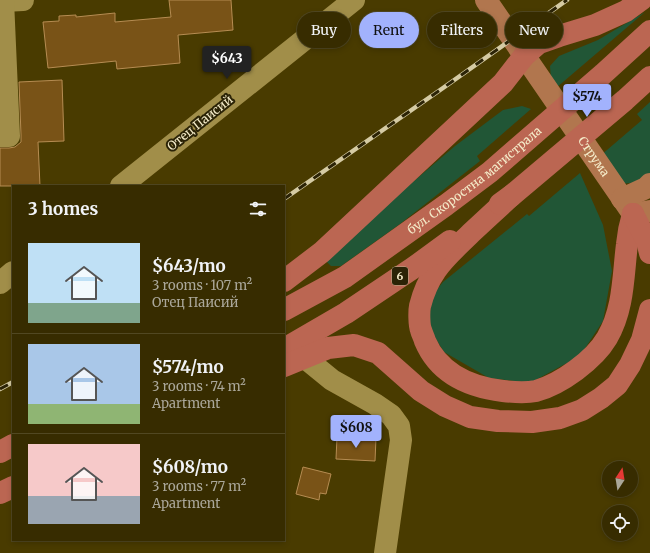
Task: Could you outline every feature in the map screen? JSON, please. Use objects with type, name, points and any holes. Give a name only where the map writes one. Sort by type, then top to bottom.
[{"type":"highway","points":[[285,280],[322,252],[503,83],[524,56],[539,43],[595,25],[626,11],[641,0]]},
{"type":"highway","name":"бул. Скоростна магистрала","points":[[285,309],[345,277],[490,172],[650,31]]},
{"type":"highway","name":"6","points":[[285,348],[346,313],[413,268],[511,196],[625,100],[650,76]]},
{"type":"highway","points":[[511,196],[451,252],[435,271],[419,307],[420,328],[436,361],[452,374],[468,383],[487,389],[511,392],[534,391],[554,384],[576,370],[593,355],[607,338],[617,317],[622,290],[626,244],[635,208]]},
{"type":"highway","points":[[635,208],[650,253]]},
{"type":"highway","points":[[285,366],[328,348],[354,345],[378,353],[421,391],[445,406],[470,417],[498,422],[532,422],[560,418],[582,410],[601,398],[617,385],[630,365],[642,340],[650,310]]},
{"type":"highway","points":[[0,452],[12,446]]},
{"type":"highway","points":[[0,493],[12,487]]},
{"type":"main road","name":"Струма","points":[[486,0],[524,56],[635,208]]},
{"type":"main road","points":[[635,208],[646,188],[650,184]]},
{"type":"street","points":[[0,136],[10,136],[10,0]]},
{"type":"street","name":"Отец Паисий","points":[[122,185],[354,0]]},
{"type":"street","points":[[0,283],[12,273]]},
{"type":"street","points":[[305,358],[332,380],[375,404],[391,415],[399,426],[401,440],[385,553]]},
{"type":"green space","points":[[645,12],[556,88],[551,79],[550,66],[559,56],[598,40]]},
{"type":"green space","points":[[650,102],[650,173],[642,182],[620,184],[600,156],[642,120],[637,114]]},
{"type":"green space","points":[[522,106],[531,109],[477,156],[480,161],[400,224],[341,266],[331,266],[326,261],[333,250],[455,146],[503,110]]},
{"type":"green space","points":[[580,173],[603,225],[612,271],[603,321],[580,356],[530,383],[489,378],[444,352],[429,328],[431,297],[443,282],[527,214],[529,216]]},
{"type":"building","points":[[169,0],[231,0],[233,30],[178,35],[180,63],[117,69],[116,61],[48,68],[43,22],[59,21],[59,16],[76,15],[76,17],[115,13],[115,22],[171,17]]},
{"type":"building","points":[[62,80],[64,141],[38,142],[40,185],[0,186],[0,148],[15,147],[21,142],[19,82]]},
{"type":"building","points":[[337,437],[376,438],[375,461],[336,459]]},
{"type":"building","points":[[303,467],[331,474],[326,494],[320,493],[319,500],[296,494]]},
{"type":"railway","points":[[285,198],[567,0]]},
{"type":"railway","points":[[0,389],[12,383]]}]
